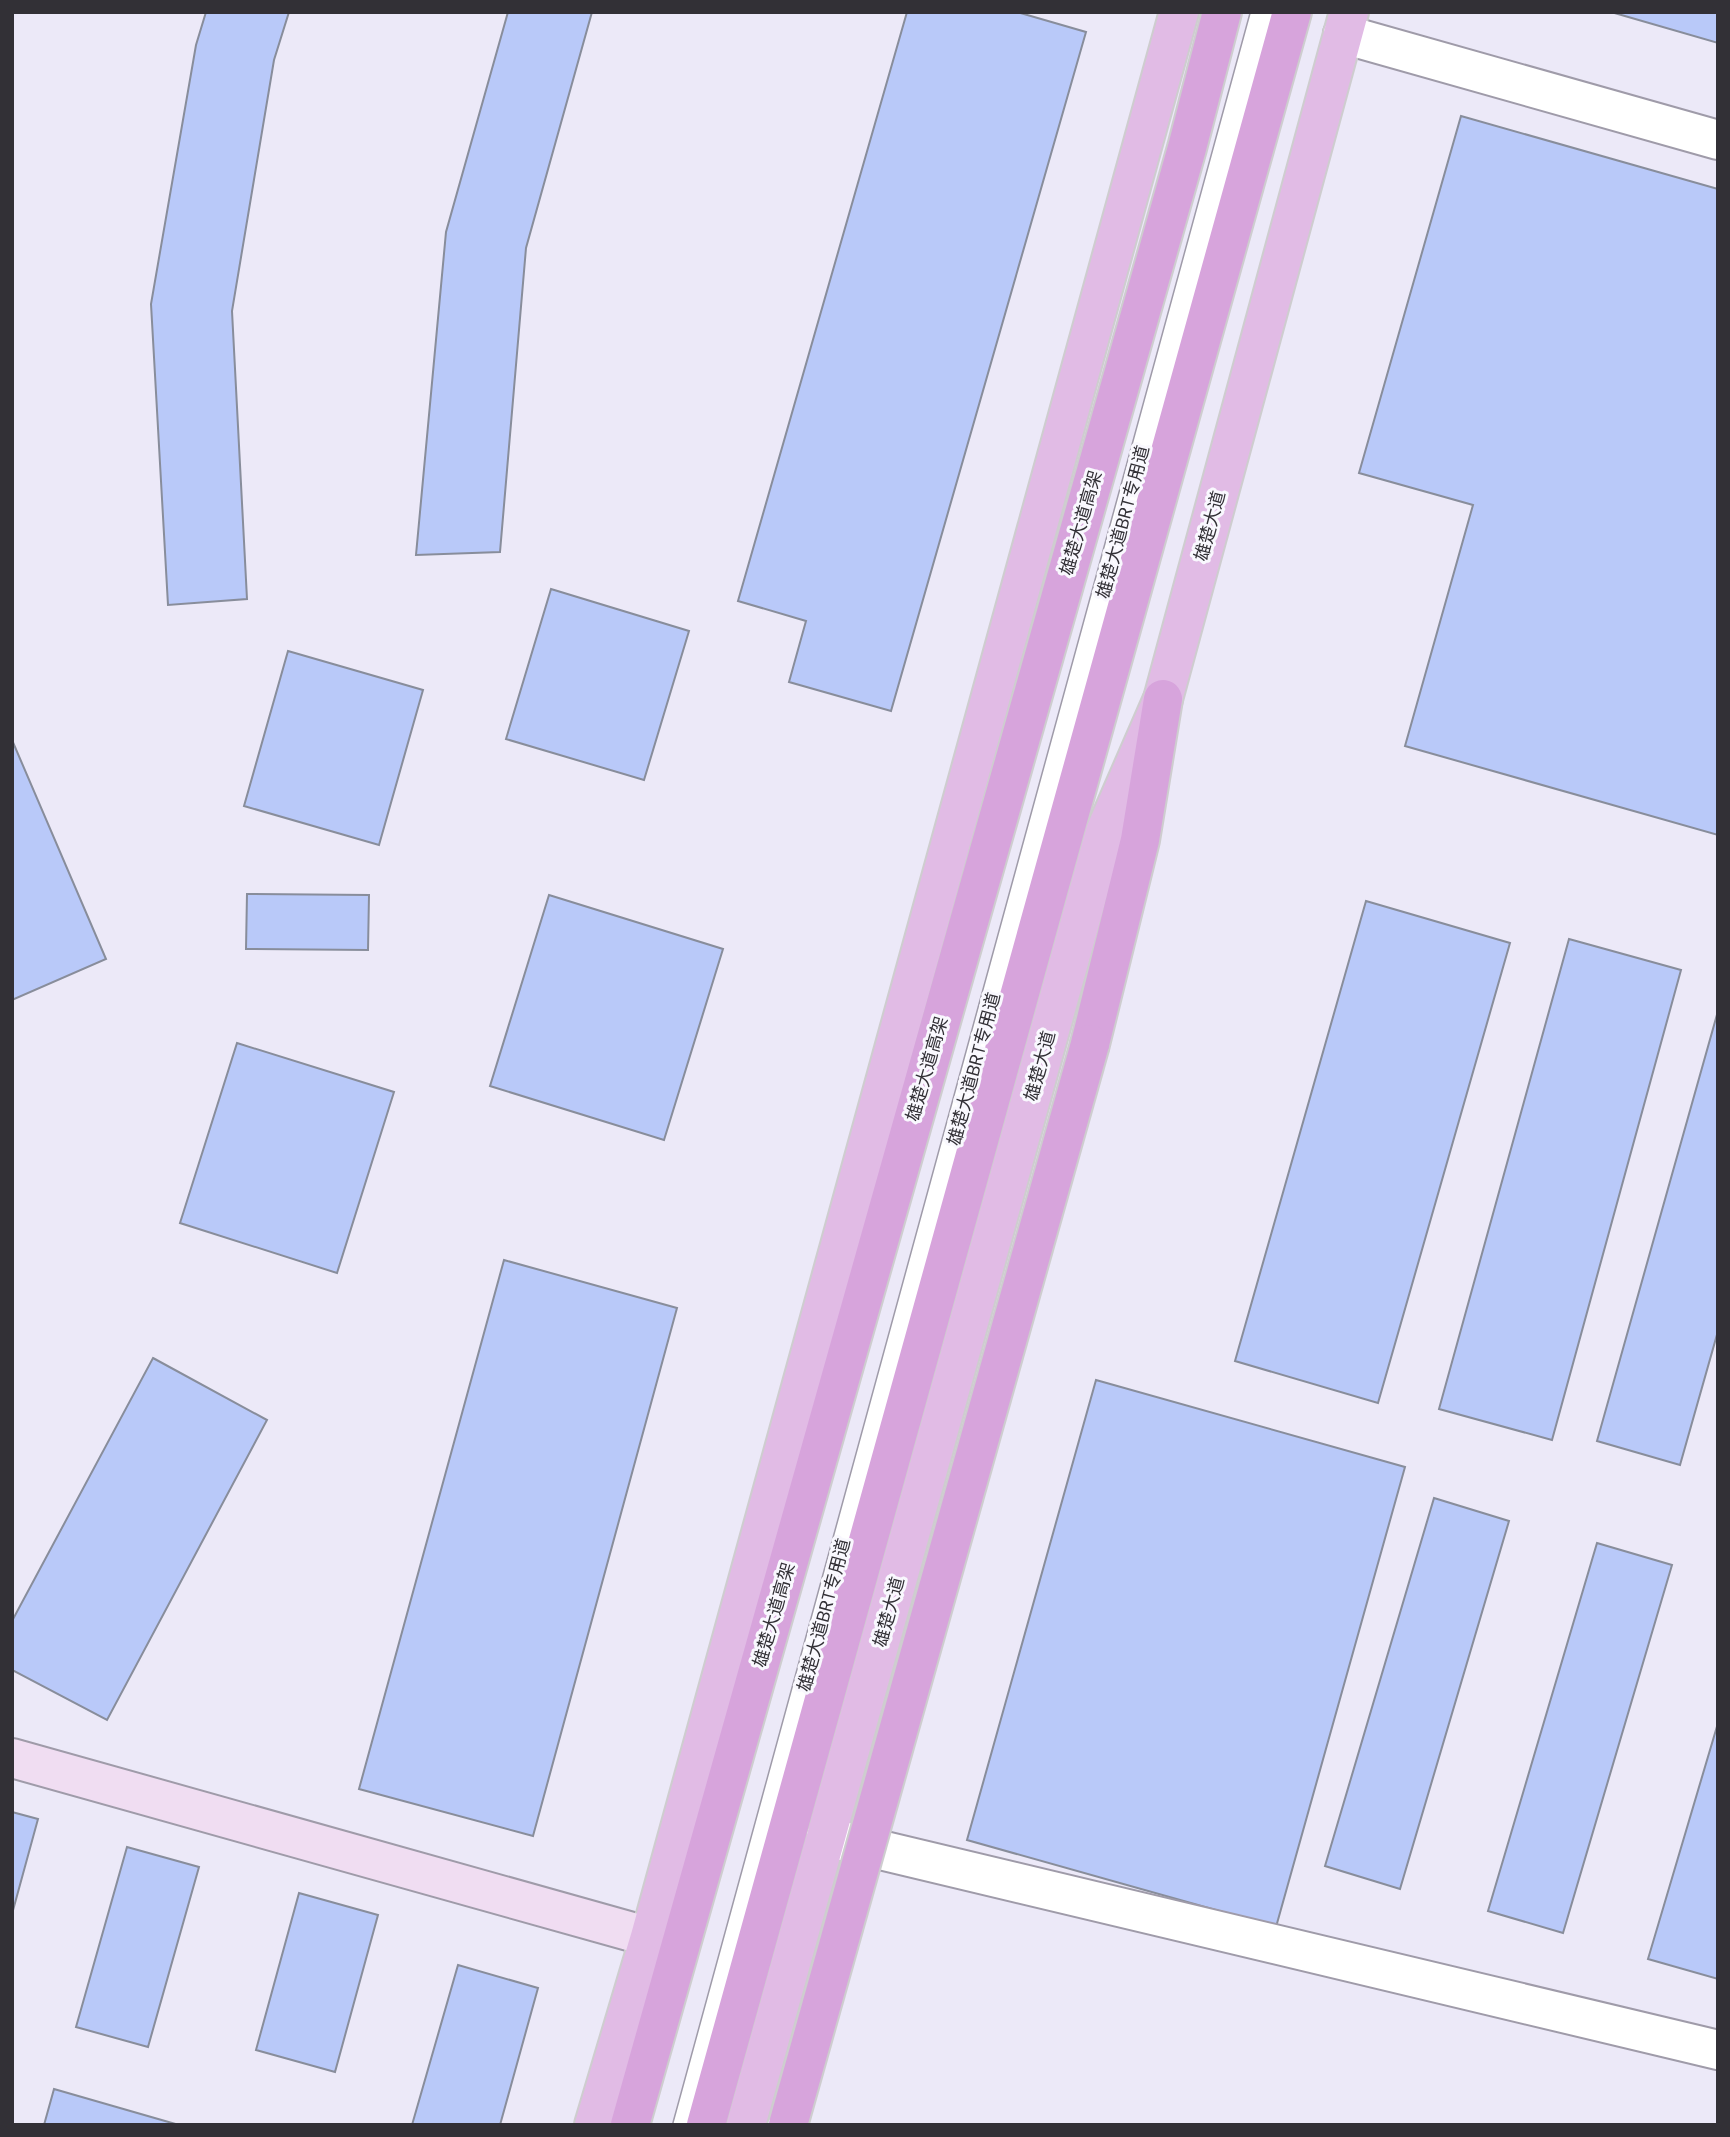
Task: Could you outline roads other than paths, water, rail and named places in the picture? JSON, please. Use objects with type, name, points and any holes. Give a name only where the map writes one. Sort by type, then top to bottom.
[{"type":"highway","name":"雄楚大道高架","points":[[630,2125],[1171,202],[1222,12]]},
{"type":"highway","points":[[706,2125],[1292,12]]},
{"type":"highway","points":[[788,2125],[1090,1044],[1140,840],[1163,699]]},
{"type":"main road","points":[[594,2125],[650,1937],[1178,12]]},
{"type":"main road","name":"雄楚大道","points":[[746,2125],[1105,832],[1163,699],[1346,23]]},
{"type":"main road","points":[[12,1758],[650,1937]]},
{"type":"street","points":[[1346,23],[1718,140]]},
{"type":"street","points":[[826,1838],[1718,2050]]},
{"type":"lane","name":"雄楚大道BRT专用道","points":[[684,2125],[1262,12]]}]
